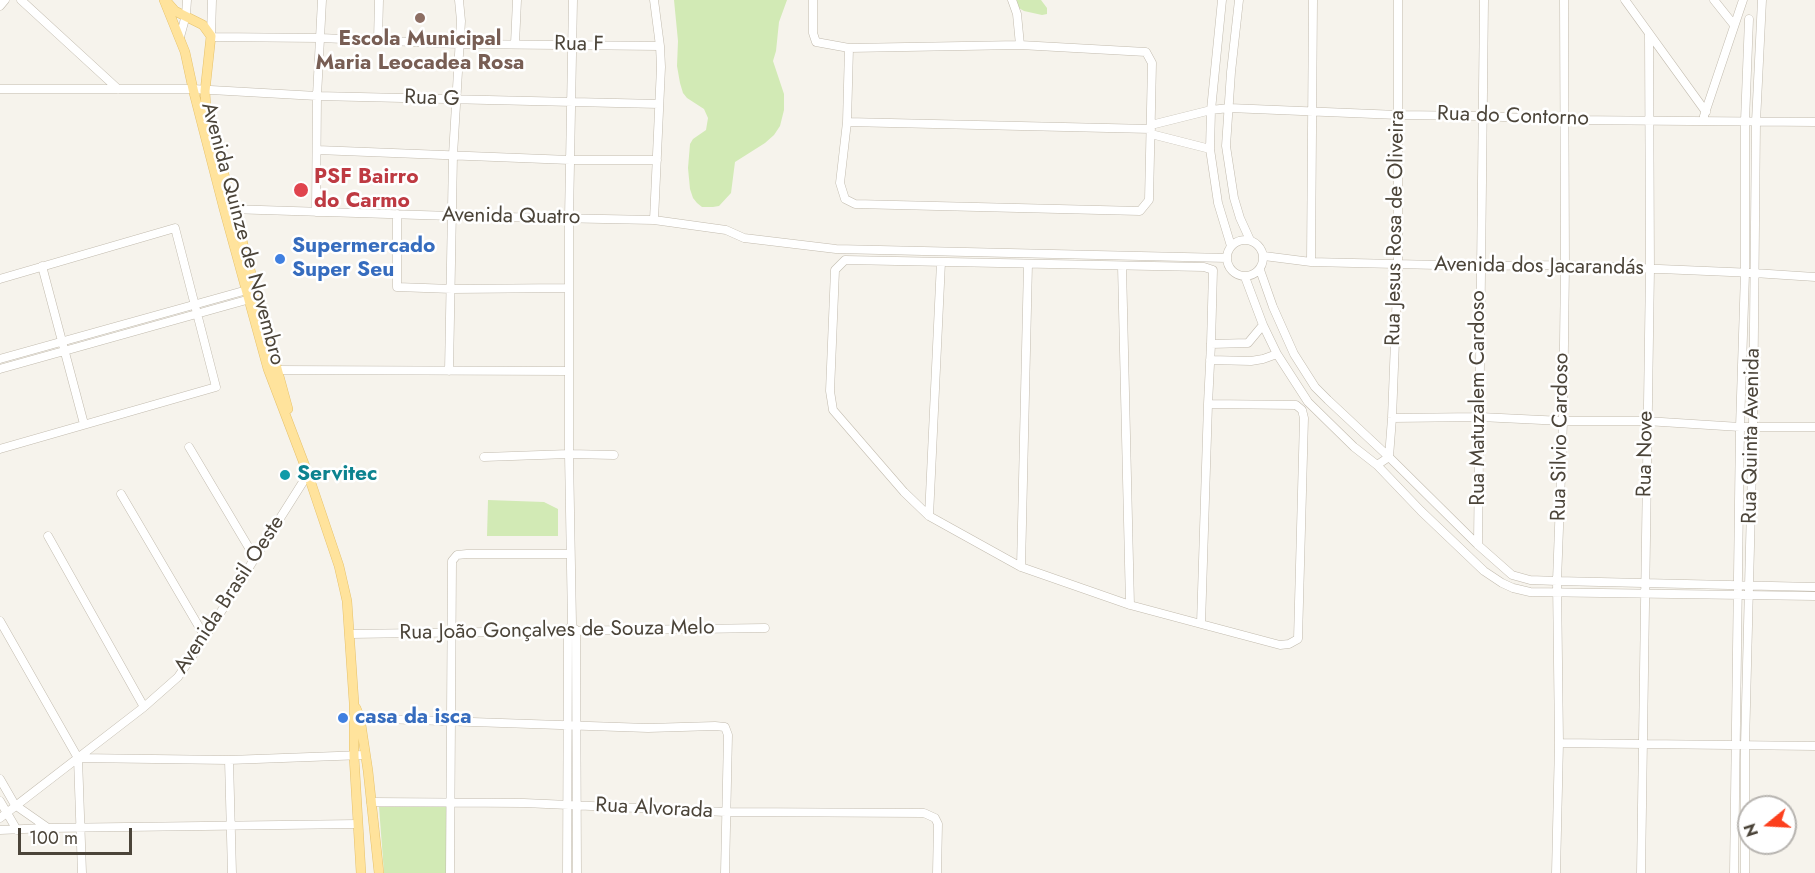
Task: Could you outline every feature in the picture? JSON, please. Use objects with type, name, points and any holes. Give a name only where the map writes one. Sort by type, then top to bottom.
[{"type":"main road","points":[[165,0],[175,11],[203,25],[211,37]]},
{"type":"main road","name":"Avenida Quinze de Novembro","points":[[165,0],[185,52],[193,89],[273,370]]},
{"type":"main road","name":"Avenida Quinze de Novembro","points":[[211,37],[205,91],[206,108],[228,209],[249,295],[291,417],[292,432],[339,566],[347,601],[359,755],[358,824],[361,873]]},
{"type":"main road","name":"Avenida Quinze de Novembro","points":[[359,755],[371,802],[379,873]]},
{"type":"street","points":[[0,6],[5,0]]},
{"type":"street","points":[[21,0],[118,89]]},
{"type":"street","points":[[180,37],[186,15],[187,0]]},
{"type":"street","name":"Avenida Quinze de Novembro","points":[[211,37],[212,0]]},
{"type":"street","points":[[316,212],[317,96],[322,0]]},
{"type":"street","points":[[378,39],[379,0]]},
{"type":"street","points":[[449,371],[453,155],[461,21],[459,0]]},
{"type":"street","points":[[515,44],[517,0]]},
{"type":"street","points":[[573,0],[569,218],[569,454],[576,724],[577,873]]},
{"type":"street","points":[[654,0],[660,46],[654,220]]},
{"type":"street","points":[[813,0],[813,33],[816,42],[849,48],[1020,45],[1146,52],[1152,63],[1149,200],[1140,211],[855,204],[845,199],[840,183],[846,122],[849,48]]},
{"type":"street","points":[[1012,0],[1017,14],[1020,45]]},
{"type":"street","points":[[1222,0],[1211,110],[1210,149],[1218,203],[1231,246],[1227,258],[1230,269],[1234,274],[1245,277],[1256,274],[1260,270],[1263,256],[1259,246],[1250,240],[1240,218],[1230,178],[1226,146],[1239,0]]},
{"type":"street","points":[[1311,262],[1312,0]]},
{"type":"street","name":"Rua Jesus Rosa de Oliveira","points":[[1389,457],[1398,264],[1398,0]]},
{"type":"street","name":"Rua Matuzalem Cardoso","points":[[1478,545],[1484,0]]},
{"type":"street","name":"Rua Silvio Cardoso","points":[[1556,873],[1559,743],[1557,581],[1563,421],[1565,265],[1564,0]]},
{"type":"street","points":[[1625,0],[1704,116]]},
{"type":"street","points":[[1714,0],[1736,21]]},
{"type":"street","points":[[1704,116],[1743,0]]},
{"type":"street","name":"Rua Quinta Avenida","points":[[1734,873],[1740,427],[1750,273],[1761,0]]},
{"type":"street","points":[[1736,21],[1761,17]]},
{"type":"street","name":"Rua Quinta Avenida","points":[[1745,873],[1745,745],[1753,427],[1745,121],[1749,19]]},
{"type":"street","name":"Rua Nove","points":[[1641,873],[1641,745],[1650,269],[1649,35]]},
{"type":"street","name":"Rua F","points":[[211,37],[378,39],[459,44],[660,46]]},
{"type":"street","name":"Rua G","points":[[0,89],[193,89],[317,96],[659,104]]},
{"type":"street","name":"Rua do Contorno","points":[[1151,129],[1211,110],[1229,108],[1566,120],[1650,120],[1704,116],[1756,122],[1815,122]]},
{"type":"street","points":[[846,122],[1151,129],[1210,149]]},
{"type":"street","points":[[317,150],[570,160],[657,160]]},
{"type":"street","name":"Avenida Quatro","points":[[228,209],[654,220],[726,230],[744,238],[836,249],[1227,258]]},
{"type":"street","points":[[397,214],[396,285],[398,287],[569,288]]},
{"type":"street","points":[[0,279],[176,228],[216,387],[0,448]]},
{"type":"street","points":[[1231,246],[1239,241],[1250,240]]},
{"type":"street","name":"Avenida dos Jacarandás","points":[[1263,256],[1311,262],[1480,266],[1565,265],[1815,277]]},
{"type":"street","points":[[1202,624],[1208,404],[1213,270],[1204,267],[845,260],[835,270],[830,391],[833,410],[904,492],[929,516],[1021,567],[1130,605],[1280,645],[1290,644],[1298,639],[1304,418],[1302,411],[1296,405],[1208,404]]},
{"type":"street","points":[[929,516],[941,262]]},
{"type":"street","points":[[1021,567],[1028,264]]},
{"type":"street","points":[[1122,266],[1130,605]]},
{"type":"street","points":[[42,267],[84,424]]},
{"type":"street","points":[[1260,270],[1273,307],[1294,354],[1321,393],[1478,545],[1518,578],[1557,581],[1815,587]]},
{"type":"street","points":[[1245,277],[1263,325],[1279,357],[1308,402],[1354,447],[1377,465],[1484,571],[1502,583],[1530,592],[1815,596]]},
{"type":"street","points":[[0,359],[196,303],[249,295]]},
{"type":"street","points":[[0,369],[198,313],[249,295]]},
{"type":"street","points":[[1211,344],[1248,343],[1263,325]]},
{"type":"street","points":[[1210,360],[1251,361],[1294,354]]},
{"type":"street","points":[[273,370],[569,371]]},
{"type":"street","points":[[1392,418],[1480,417],[1815,428]]},
{"type":"street","points":[[189,447],[255,558]]},
{"type":"street","points":[[484,457],[614,455]]},
{"type":"street","points":[[1377,465],[1389,457]]},
{"type":"street","name":"Avenida Brasil Oeste","points":[[3,815],[144,707],[178,677],[308,474]]},
{"type":"street","points":[[121,494],[205,637]]},
{"type":"street","points":[[48,536],[144,707]]},
{"type":"street","points":[[450,873],[450,632],[453,558],[467,554],[570,554]]},
{"type":"street","points":[[0,621],[78,758],[82,873]]},
{"type":"street","name":"Rua João Gonçalves de Souza Melo","points":[[350,634],[765,628]]},
{"type":"street","points":[[567,873],[567,724],[572,629]]},
{"type":"street","points":[[356,718],[648,728],[725,727],[728,735],[725,873]]},
{"type":"street","points":[[1559,743],[1815,746]]},
{"type":"street","points":[[78,758],[229,760],[359,755]]},
{"type":"street","points":[[229,760],[232,873]]},
{"type":"street","points":[[0,779],[15,805],[48,828]]},
{"type":"street","points":[[0,801],[3,815],[17,830]]},
{"type":"street","name":"Rua Alvorada","points":[[371,802],[576,804],[726,812],[927,813],[935,818],[938,831],[937,873]]},
{"type":"street","points":[[0,830],[358,824]]},
{"type":"green space","points":[[674,0],[787,0],[779,22],[773,61],[784,94],[784,110],[780,126],[765,143],[735,162],[731,193],[719,206],[702,207],[693,198],[690,189],[688,168],[690,144],[706,130],[708,118],[704,109],[683,93],[680,83]]},
{"type":"green space","points":[[1012,0],[1041,0],[1047,8],[1047,14],[1024,11]]},
{"type":"green space","points":[[488,500],[544,502],[558,509],[558,536],[487,536]]},
{"type":"green space","points":[[379,807],[447,807],[446,873],[384,873]]},
{"type":"place","name":"Escola Municipal Maria Leocadea Rosa","points":[[420,18]]},
{"type":"place","name":"PSF Bairro do Carmo","points":[[301,190]]},
{"type":"place","name":"Supermercado Super Seu","points":[[280,259]]},
{"type":"place","name":"Servitec","points":[[285,475]]},
{"type":"place","name":"casa da isca","points":[[343,718]]}]
